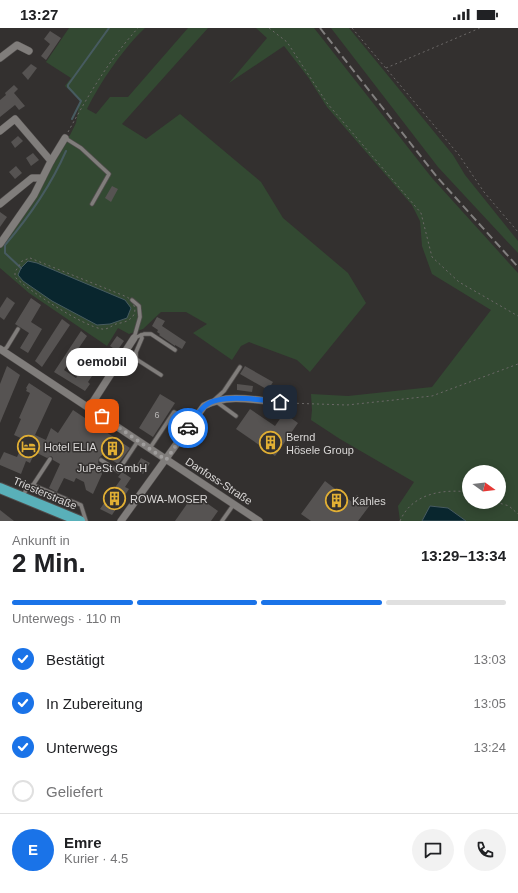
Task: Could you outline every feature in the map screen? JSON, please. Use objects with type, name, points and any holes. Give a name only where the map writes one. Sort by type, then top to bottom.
[{"type":"main road","name":"Triesterstraße","points":[[0,488],[80,521]]},
{"type":"street","points":[[0,58],[16,45],[29,51]]},
{"type":"street","points":[[0,131],[15,118],[51,161]]},
{"type":"street","points":[[0,244],[34,195],[51,161],[65,138]]},
{"type":"street","points":[[0,204],[32,178],[42,178]]},
{"type":"street","points":[[89,408],[138,337]]},
{"type":"street","name":"Danfoss-Straße","points":[[1,350],[259,521]]},
{"type":"street","points":[[121,521],[204,406],[214,400],[239,398],[280,402]]},
{"type":"lane","points":[[65,138],[80,148],[108,174],[92,204]]},
{"type":"lane","points":[[132,300],[139,306],[140,317],[138,337]]},
{"type":"lane","points":[[1,350],[7,347],[18,329]]},
{"type":"lane","points":[[138,337],[151,334],[175,350]]},
{"type":"lane","points":[[138,337],[142,338],[136,352],[136,359],[161,375]]},
{"type":"lane","points":[[236,416],[214,400],[224,391],[240,367]]},
{"type":"lane","points":[[150,449],[174,412],[192,423]]},
{"type":"lane","points":[[101,460],[118,471],[138,441]]},
{"type":"lane","points":[[23,497],[28,486],[33,485],[50,459]]},
{"type":"lane","points":[[33,485],[81,505],[86,521]]},
{"type":"lane","points":[[222,521],[234,504]]},
{"type":"path","points":[[65,138],[87,97],[120,48],[138,28]]},
{"type":"path","points":[[269,28],[286,42],[327,103],[421,213],[432,257],[459,282],[518,316]]},
{"type":"path","points":[[352,28],[459,155],[484,192],[518,232]]},
{"type":"path","points":[[385,68],[480,28]]},
{"type":"path","points":[[30,258],[132,300],[135,308],[135,314],[130,320],[106,329],[100,329],[83,322],[21,284],[15,277],[15,272],[22,261],[30,258]]},
{"type":"path","points":[[280,402],[347,405],[432,396],[518,364]]},
{"type":"path","points":[[400,521],[406,511],[415,502],[425,496],[454,490],[462,491]]},
{"type":"path","points":[[506,505],[518,514]]},
{"type":"green space","points":[[69,28],[145,28],[121,55],[93,98],[87,109],[96,114],[110,97],[128,97],[188,28],[208,28],[122,124],[146,139],[180,114],[261,182],[283,218],[348,273],[366,303],[310,372],[297,360],[249,342],[241,346],[232,360],[193,333],[207,324],[186,312],[161,312],[143,329],[129,334],[118,328],[107,346],[29,293],[0,268],[0,249],[39,192],[60,149],[76,123],[80,100],[65,86],[71,78],[46,62]]},
{"type":"green space","points":[[256,28],[314,28],[432,178],[518,273],[518,521],[466,521],[448,508],[430,506],[422,521],[400,521],[398,506],[414,482],[340,439],[311,420],[311,394],[348,396],[432,387],[491,310],[432,274],[422,246],[420,221],[412,205],[327,107],[308,77],[284,46],[229,83],[267,38]]},
{"type":"green space","points":[[331,28],[349,28],[453,155],[465,175],[518,241],[518,253],[438,167]]},
{"type":"water","points":[[28,261],[37,263],[125,300],[131,308],[127,318],[110,324],[97,325],[52,301],[23,281],[18,275],[21,268]]},
{"type":"water","points":[[430,506],[448,508],[466,521],[422,521]]},
{"type":"building","points":[[50,31],[61,38],[46,60],[41,56],[50,44],[44,39]]},
{"type":"building","points":[[31,64],[37,68],[28,80],[22,73]]},
{"type":"building","points":[[14,85],[18,89],[14,93],[25,106],[19,110],[15,105],[0,117],[0,100]]},
{"type":"building","points":[[18,136],[23,141],[15,148],[11,142]]},
{"type":"building","points":[[33,153],[39,160],[31,166],[26,158]]},
{"type":"building","points":[[16,166],[22,173],[15,179],[9,172]]},
{"type":"building","points":[[112,186],[118,189],[111,202],[105,198]]},
{"type":"building","points":[[0,212],[7,217],[0,227]]},
{"type":"building","points":[[7,297],[15,303],[4,320],[0,317],[0,308]]},
{"type":"building","points":[[31,298],[41,305],[31,322],[42,329],[28,353],[20,348],[29,333],[15,324]]},
{"type":"building","points":[[157,317],[165,321],[162,326],[186,342],[182,349],[159,335],[160,334],[157,332],[158,330],[152,326]]},
{"type":"building","points":[[62,319],[70,325],[42,367],[35,361]]},
{"type":"building","points":[[81,331],[87,336],[76,352],[78,354],[73,360],[72,359],[64,370],[76,378],[94,351],[98,354],[100,351],[106,355],[88,382],[90,384],[85,391],[54,372]]},
{"type":"building","points":[[117,336],[124,341],[117,351],[110,346]]},
{"type":"building","points":[[7,366],[20,375],[0,423],[0,384]]},
{"type":"building","points":[[245,366],[273,382],[268,390],[240,374]]},
{"type":"building","points":[[29,383],[52,398],[35,435],[46,440],[51,428],[58,433],[73,410],[130,448],[118,464],[103,454],[99,458],[98,462],[102,474],[93,494],[86,490],[84,482],[76,478],[74,482],[64,478],[57,492],[49,488],[60,464],[53,460],[51,456],[47,458],[35,452],[30,463],[26,461],[21,474],[0,465],[0,460],[4,452],[17,457],[25,440],[14,435],[21,419],[19,418],[30,393],[26,391]]},
{"type":"building","points":[[237,384],[253,386],[252,392],[237,390]]},
{"type":"building","points":[[160,394],[175,403],[153,437],[139,428]]},
{"type":"building","name":"Bernd Hösele Group","points":[[250,409],[275,426],[284,413],[298,423],[275,456],[236,429]]},
{"type":"building","points":[[141,458],[150,463],[143,474],[135,468]]},
{"type":"building","name":"ROWA-MOSER","points":[[122,472],[131,478],[125,487],[129,489],[112,515],[100,509],[121,479],[118,477]]},
{"type":"building","name":"Kahles","points":[[325,481],[352,502],[357,495],[370,505],[358,521],[311,521],[301,514]]},
{"type":"building","points":[[194,494],[218,511],[211,521],[175,521]]},
{"type":"building","points":[[0,510],[14,521],[0,521]]},
{"type":"waterway","points":[[72,119],[81,101],[68,87],[68,85],[109,28]]},
{"type":"waterway","points":[[21,268],[5,253],[5,245],[39,200],[54,176],[66,151]]},
{"type":"railway","points":[[320,28],[437,177],[518,267]]},
{"type":"way so far","points":[[102,416],[166,460],[188,428]]},
{"type":"place","name":"oemobil","points":[[102,416]]},
{"type":"place","name":"Bernd Hösele Group","points":[[270,443]]},
{"type":"place","name":"Hotel ELIA","points":[[29,447]]},
{"type":"place","name":"JuPeSt GmbH","points":[[112,448]]},
{"type":"place","name":"ROWA-MOSER","points":[[115,499]]},
{"type":"place","name":"Kahles","points":[[336,501]]},
{"type":"route","points":[[188,428],[204,406],[214,400],[239,398],[280,402]]}]
